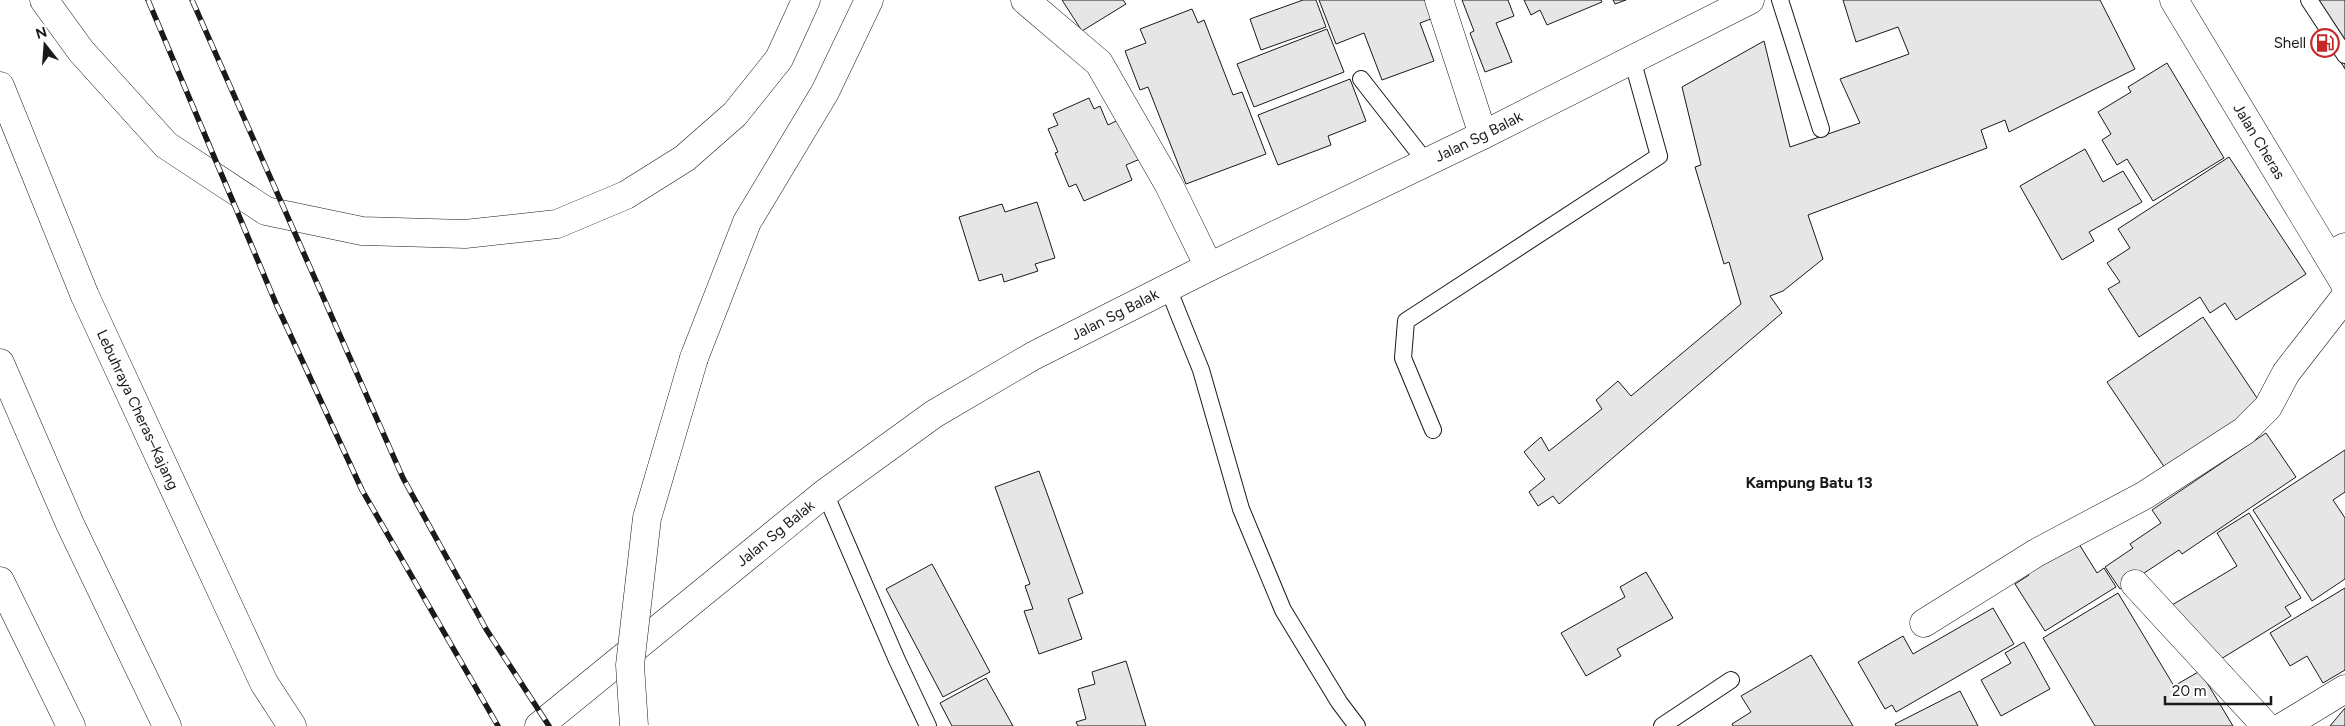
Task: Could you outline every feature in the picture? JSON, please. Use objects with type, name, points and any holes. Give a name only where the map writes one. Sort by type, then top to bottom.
[{"type":"main road","points":[[44,0],[81,51],[166,144],[266,211],[362,231],[465,234],[557,224],[626,195],[685,158],[735,114],[778,59],[806,0]]},
{"type":"main road","points":[[634,726],[630,665],[647,518],[694,358],[747,222],[825,92],[869,0]]},
{"type":"main road","points":[[1026,0],[1099,63],[1169,185],[1209,267]]},
{"type":"main road","points":[[1439,0],[1483,135]]},
{"type":"main road","name":"Jalan Sg Balak","points":[[539,726],[826,493],[942,409],[1033,356],[1209,267],[1483,135],[1745,1]]},
{"type":"main road","name":"Jalan Cheras","points":[[2181,3],[2337,252],[2345,284]]},
{"type":"main road","name":"Lebuhraya Cheras–Kajang","points":[[0,86],[85,296],[264,683],[292,726]]},
{"type":"main road","points":[[1924,623],[2036,553],[2145,496],[2244,431],[2268,407],[2286,373],[2345,296]]},
{"type":"main road","points":[[0,363],[70,524],[167,726]]},
{"type":"main road","points":[[0,581],[71,726]]},
{"type":"main road","points":[[2135,584],[2266,726]]},
{"type":"main road","points":[[2284,726],[2345,689]]},
{"type":"lane","points":[[1780,0],[1821,129]]},
{"type":"lane","points":[[2309,0],[2345,55]]},
{"type":"lane","points":[[1433,430],[1403,358],[1406,321],[1659,156],[1632,59]]},
{"type":"lane","points":[[1361,79],[1426,162]]},
{"type":"lane","points":[[1168,288],[1200,370],[1240,509],[1283,610],[1338,702],[1357,726]]},
{"type":"lane","points":[[826,493],[897,660],[928,726]]},
{"type":"lane","points":[[1662,726],[1731,680]]},
{"type":"building","points":[[1062,0],[1123,0],[1126,4],[1082,31]]},
{"type":"building","points":[[1303,0],[1316,0],[1326,27],[1261,50],[1250,19]]},
{"type":"building","points":[[1319,0],[1433,0],[1439,16],[1420,23],[1434,61],[1382,80],[1364,33],[1336,44]]},
{"type":"building","points":[[1462,0],[1508,0],[1514,16],[1496,23],[1512,62],[1485,72],[1470,33],[1474,31]]},
{"type":"building","points":[[1524,0],[1601,0],[1602,2],[1547,25],[1540,10],[1531,15]]},
{"type":"building","points":[[1613,0],[1626,0],[1615,4]]},
{"type":"building","points":[[1843,0],[2100,0],[2135,69],[2009,132],[2005,120],[1981,130],[1987,148],[1808,215],[1823,259],[1783,291],[1770,296],[1782,313],[1559,504],[1553,496],[1538,506],[1529,492],[1545,479],[1524,452],[1541,437],[1549,451],[1602,409],[1596,400],[1618,381],[1631,396],[1741,304],[1729,262],[1724,264],[1695,167],[1701,165],[1682,87],[1764,41],[1790,147],[1860,123],[1840,79],[1909,54],[1898,27],[1856,42]]},
{"type":"building","points":[[2303,0],[2345,0],[2345,69]]},
{"type":"building","points":[[1192,9],[1198,23],[1204,20],[1233,95],[1242,92],[1266,154],[1186,184],[1148,87],[1140,90],[1125,51],[1146,43],[1140,29]]},
{"type":"building","points":[[1327,29],[1344,72],[1254,107],[1237,64]]},
{"type":"building","points":[[2167,63],[2224,158],[2153,201],[2127,159],[2117,165],[2102,140],[2111,134],[2098,112],[2131,92],[2128,87]]},
{"type":"building","points":[[1350,79],[1366,121],[1328,136],[1331,145],[1278,165],[1258,115]]},
{"type":"building","points":[[1089,98],[1094,109],[1100,106],[1108,125],[1122,118],[1140,159],[1126,165],[1132,180],[1084,201],[1076,184],[1069,187],[1055,153],[1058,152],[1048,129],[1058,125],[1053,114]]},
{"type":"building","points":[[2085,149],[2103,182],[2123,171],[2142,202],[2089,232],[2094,241],[2062,260],[2020,186]]},
{"type":"building","points":[[2229,157],[2306,274],[2236,320],[2225,303],[2210,313],[2200,297],[2139,337],[2108,289],[2120,282],[2107,263],[2130,248],[2118,229]]},
{"type":"building","points":[[1037,202],[1055,258],[1035,264],[1038,271],[1004,282],[1002,274],[979,281],[959,217],[1002,204],[1005,212]]},
{"type":"building","points":[[2203,317],[2263,407],[2167,471],[2107,382]]},
{"type":"building","points":[[2266,433],[2296,477],[2182,554],[2179,550],[2120,589],[2105,567],[2133,548],[2130,544],[2161,523],[2152,510]]},
{"type":"building","points":[[2345,450],[2345,492],[2333,500],[2345,518],[2345,579],[2312,601],[2253,510]]},
{"type":"building","points":[[1039,471],[1083,593],[1068,599],[1082,639],[1039,654],[1024,611],[1033,609],[1025,586],[1030,584],[995,487]]},
{"type":"building","points":[[2249,513],[2301,598],[2285,607],[2291,616],[2216,662],[2172,605],[2237,566],[2217,533]]},
{"type":"building","points":[[2079,544],[2097,573],[2104,568],[2116,587],[2045,631],[2015,584],[2029,575],[2026,570]]},
{"type":"building","points":[[932,564],[990,672],[943,697],[886,589]]},
{"type":"building","points":[[1646,572],[1673,618],[1617,649],[1621,656],[1586,676],[1561,633],[1625,597],[1620,587]]},
{"type":"building","points":[[2345,588],[2345,670],[2323,683],[2307,656],[2290,666],[2270,633]]},
{"type":"building","points":[[2118,593],[2174,686],[2200,671],[2233,726],[2095,726],[2043,638]]},
{"type":"building","points":[[1993,608],[2014,644],[1896,712],[1892,705],[1885,709],[1858,662],[1903,636],[1913,654]]},
{"type":"building","points":[[2024,642],[2050,689],[2001,716],[1981,680],[2011,663],[2005,653]]},
{"type":"building","points":[[1811,655],[1853,726],[1733,726],[1732,724],[1751,712],[1741,696]]},
{"type":"building","points":[[1126,661],[1146,726],[1078,726],[1076,722],[1086,719],[1078,689],[1095,684],[1092,672]]},
{"type":"building","points":[[986,678],[1013,726],[952,726],[940,703]]},
{"type":"building","points":[[1960,691],[1978,726],[1896,726],[1895,724]]},
{"type":"building","points":[[2345,708],[2345,726],[2330,726]]},
{"type":"railway","points":[[148,0],[277,306],[362,490],[498,726]]},
{"type":"railway","points":[[192,0],[403,478],[486,629],[549,726]]},
{"type":"place","name":"Shell","points":[[2325,43]]},
{"type":"district","name":"Kampung Batu 13","points":[[1809,482]]}]
